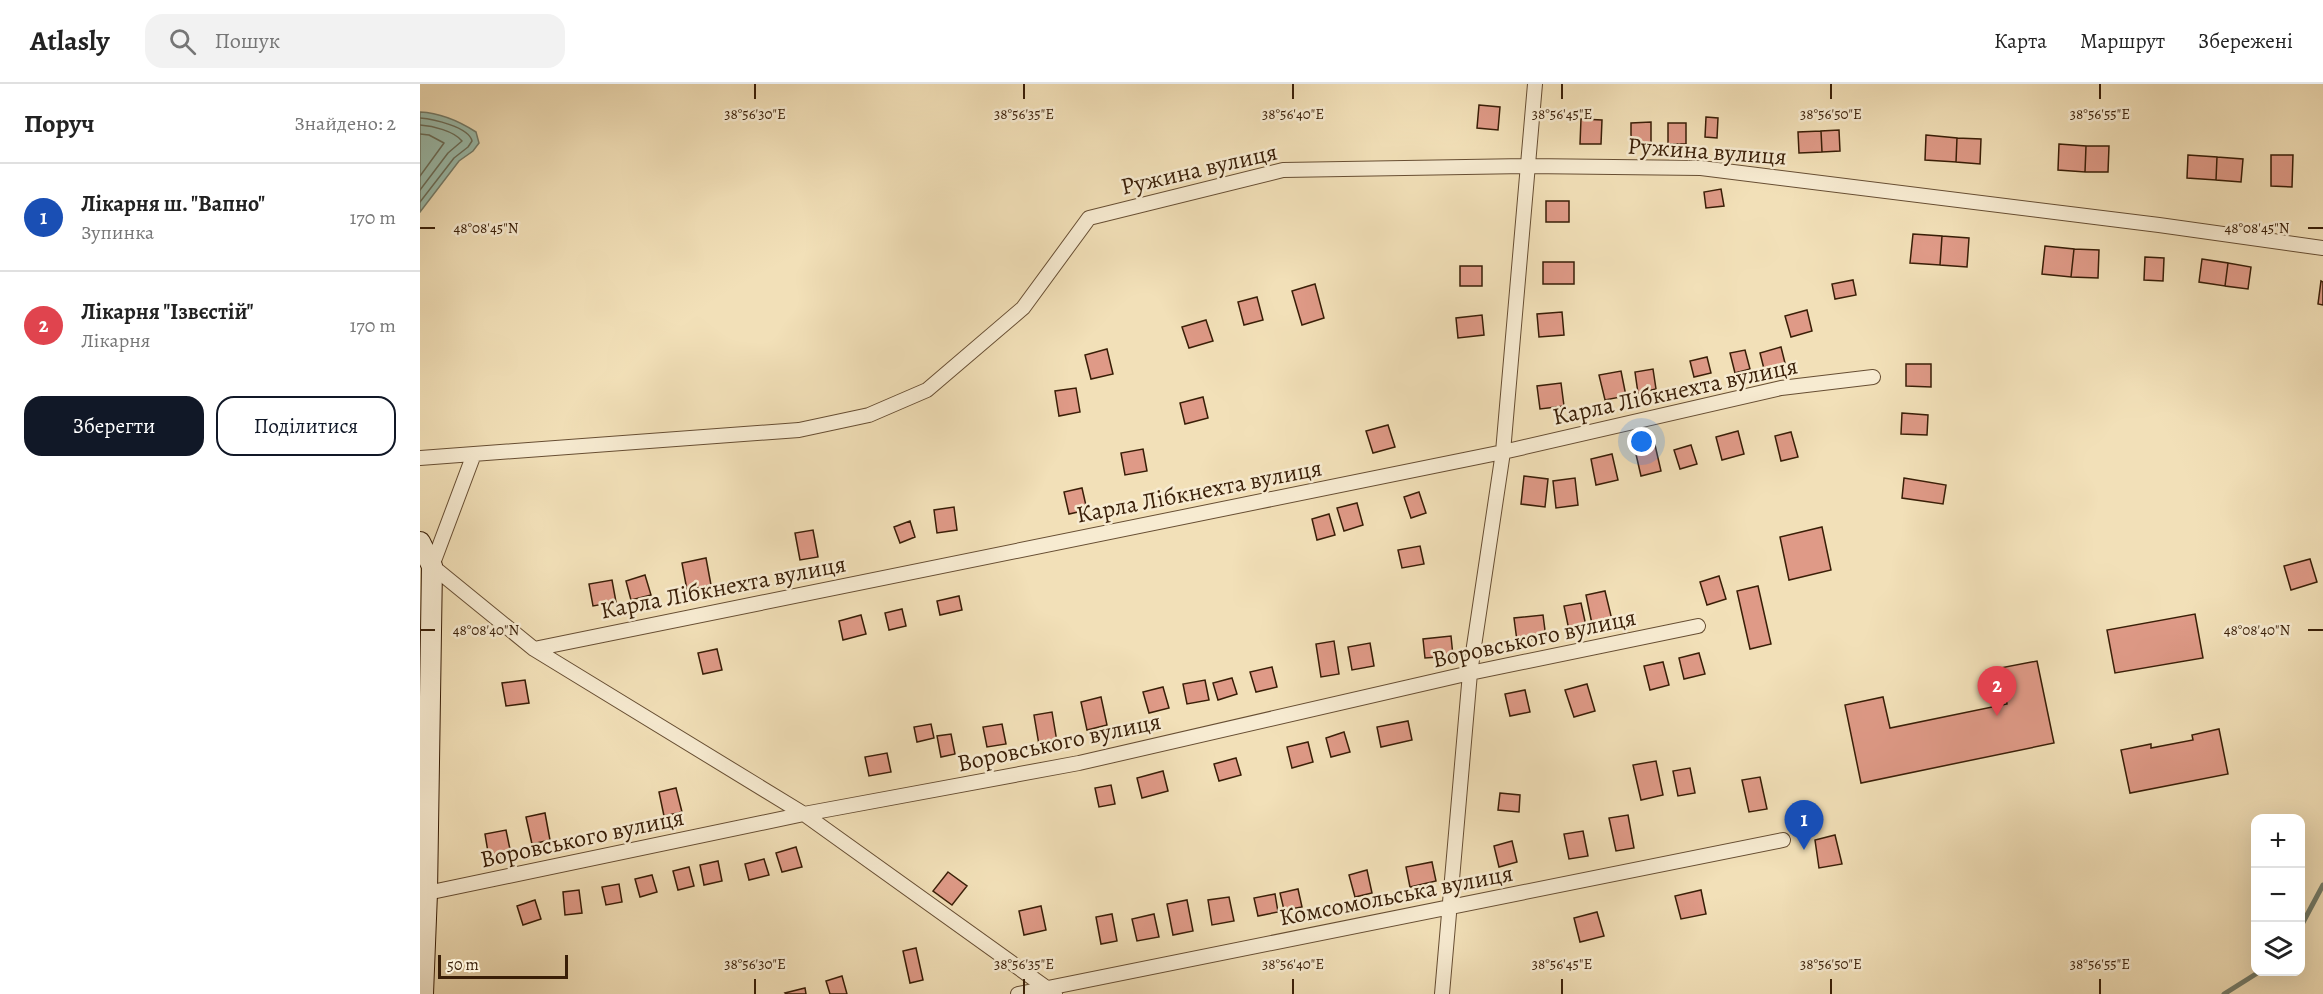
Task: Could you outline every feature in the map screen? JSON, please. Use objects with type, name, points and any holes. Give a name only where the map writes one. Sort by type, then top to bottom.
[{"type":"main road","points":[[420,542],[432,566],[425,706],[427,893],[422,971],[423,994]]},
{"type":"street","points":[[1442,994],[1470,673],[1503,452],[1534,84]]},
{"type":"street","name":"Ружина вулиця","points":[[474,454],[799,430],[869,414],[927,390],[1023,308],[1089,218],[1283,170],[1527,166],[1701,168],[2159,225],[2323,248]]},
{"type":"street","name":"Карла Лібкнехта вулиця","points":[[534,649],[1503,452],[1781,388],[1873,377]]},
{"type":"street","points":[[420,458],[474,454],[432,566],[534,649],[804,814],[1050,991]]},
{"type":"street","name":"Воровського вулиця","points":[[427,893],[804,814],[1079,763],[1470,673],[1698,626]]},
{"type":"street","name":"Комсомольська вулиця","points":[[1018,994],[1050,991],[1783,840]]},
{"type":"water","points":[[420,112],[442,116],[463,124],[476,132],[479,143],[473,151],[459,161],[420,212]]},
{"type":"building","points":[[1479,105],[1500,107],[1498,130],[1477,128]]},
{"type":"building","points":[[1706,117],[1718,118],[1717,138],[1705,137]]},
{"type":"building","points":[[1581,119],[1602,120],[1601,144],[1580,144]]},
{"type":"building","points":[[1651,122],[1651,146],[1631,146],[1631,123]]},
{"type":"building","points":[[1668,123],[1686,123],[1686,144],[1668,144]]},
{"type":"building","points":[[1839,130],[1840,151],[1822,152],[1821,131]]},
{"type":"building","points":[[1821,131],[1822,152],[1799,153],[1798,132]]},
{"type":"building","points":[[1926,135],[1957,138],[1956,162],[1925,160]]},
{"type":"building","points":[[1957,138],[1981,139],[1980,164],[1956,162]]},
{"type":"building","points":[[2059,144],[2086,146],[2085,172],[2058,170]]},
{"type":"building","points":[[2086,146],[2109,146],[2108,172],[2085,172]]},
{"type":"building","points":[[2188,155],[2217,157],[2216,180],[2187,178]]},
{"type":"building","points":[[2271,155],[2293,155],[2292,187],[2271,186]]},
{"type":"building","points":[[2217,157],[2243,159],[2241,182],[2216,180]]},
{"type":"building","points":[[1721,189],[1724,206],[1706,208],[1704,192]]},
{"type":"building","points":[[1546,201],[1569,201],[1569,222],[1546,222]]},
{"type":"building","points":[[1913,234],[1942,236],[1940,265],[1910,263]]},
{"type":"building","points":[[1942,236],[1969,238],[1967,267],[1940,265]]},
{"type":"building","points":[[2045,246],[2074,249],[2071,277],[2042,274]]},
{"type":"building","points":[[2074,249],[2099,250],[2098,278],[2071,277]]},
{"type":"building","points":[[2145,257],[2164,258],[2163,281],[2144,280]]},
{"type":"building","points":[[2202,259],[2228,263],[2225,286],[2199,282]]},
{"type":"building","points":[[1543,262],[1574,262],[1574,284],[1543,284]]},
{"type":"building","points":[[2228,263],[2251,267],[2248,289],[2225,286]]},
{"type":"building","points":[[1460,266],[1482,266],[1482,286],[1460,286]]},
{"type":"building","points":[[1853,280],[1856,295],[1835,299],[1832,284]]},
{"type":"building","points":[[2321,281],[2323,282],[2323,305],[2318,304]]},
{"type":"building","points":[[1315,284],[1324,318],[1302,325],[1292,291]]},
{"type":"building","points":[[1257,297],[1263,320],[1244,325],[1238,302]]},
{"type":"building","points":[[1807,310],[1812,331],[1791,337],[1785,316]]},
{"type":"building","points":[[1562,312],[1564,335],[1539,337],[1537,314]]},
{"type":"building","points":[[1482,315],[1484,335],[1458,338],[1456,318]]},
{"type":"building","points":[[1206,320],[1213,341],[1189,348],[1182,327]]},
{"type":"building","points":[[1781,347],[1786,367],[1765,373],[1760,353]]},
{"type":"building","points":[[1107,349],[1113,374],[1091,379],[1085,355]]},
{"type":"building","points":[[1745,350],[1750,369],[1735,373],[1730,353]]},
{"type":"building","points":[[1707,357],[1711,373],[1694,377],[1690,361]]},
{"type":"building","points":[[1906,364],[1931,364],[1931,387],[1906,386]]},
{"type":"building","points":[[1653,369],[1656,389],[1638,393],[1635,372]]},
{"type":"building","points":[[1621,371],[1626,396],[1605,400],[1599,375]]},
{"type":"building","points":[[1561,383],[1564,406],[1540,409],[1537,386]]},
{"type":"building","points":[[1076,388],[1080,412],[1059,416],[1055,391]]},
{"type":"building","points":[[1203,397],[1208,418],[1185,424],[1180,403]]},
{"type":"building","points":[[1902,413],[1928,415],[1927,435],[1901,434]]},
{"type":"building","points":[[1388,425],[1395,447],[1373,453],[1366,431]]},
{"type":"building","points":[[1738,431],[1744,454],[1722,460],[1716,437]]},
{"type":"building","points":[[1791,432],[1798,457],[1781,461],[1775,436]]},
{"type":"building","points":[[1655,445],[1661,471],[1641,476],[1635,450]]},
{"type":"building","points":[[1691,445],[1697,464],[1680,469],[1674,450]]},
{"type":"building","points":[[1143,449],[1147,471],[1125,475],[1121,453]]},
{"type":"building","points":[[1612,454],[1618,480],[1596,485],[1591,459]]},
{"type":"building","points":[[1524,476],[1548,479],[1545,507],[1521,504]]},
{"type":"building","points":[[1575,478],[1578,505],[1556,508],[1553,481]]},
{"type":"building","points":[[1904,478],[1946,485],[1943,504],[1902,498]]},
{"type":"building","points":[[1082,488],[1087,510],[1069,514],[1064,492]]},
{"type":"building","points":[[1419,492],[1426,513],[1411,518],[1404,497]]},
{"type":"building","points":[[1357,503],[1363,525],[1344,531],[1337,508]]},
{"type":"building","points":[[954,507],[957,530],[937,533],[934,510]]},
{"type":"building","points":[[1329,514],[1335,535],[1317,540],[1312,519]]},
{"type":"building","points":[[910,521],[915,537],[900,543],[894,527]]},
{"type":"building","points":[[1822,527],[1831,570],[1789,580],[1780,537]]},
{"type":"building","points":[[813,530],[818,557],[800,560],[795,533]]},
{"type":"building","points":[[1420,546],[1424,564],[1402,568],[1398,550]]},
{"type":"building","points":[[706,558],[711,585],[687,590],[682,563]]},
{"type":"building","points":[[2310,559],[2317,582],[2291,590],[2284,566]]},
{"type":"building","points":[[645,575],[651,595],[631,600],[626,581]]},
{"type":"building","points":[[1719,576],[1726,599],[1707,605],[1700,582]]},
{"type":"building","points":[[612,580],[616,602],[593,606],[589,584]]},
{"type":"building","points":[[1758,586],[1771,644],[1750,649],[1737,591]]},
{"type":"building","points":[[1605,591],[1612,620],[1592,624],[1586,595]]},
{"type":"building","points":[[959,596],[962,610],[940,615],[937,601]]},
{"type":"building","points":[[1581,603],[1586,626],[1569,630],[1564,606]]},
{"type":"building","points":[[902,609],[906,626],[889,630],[885,613]]},
{"type":"building","points":[[2195,614],[2203,658],[2115,673],[2107,630]]},
{"type":"building","points":[[861,615],[866,634],[843,640],[839,621]]},
{"type":"building","points":[[1543,615],[1546,638],[1517,641],[1514,618]]},
{"type":"building","points":[[1451,636],[1453,656],[1425,658],[1423,639]]},
{"type":"building","points":[[1334,641],[1339,674],[1321,677],[1316,644]]},
{"type":"building","points":[[1370,643],[1374,666],[1352,670],[1348,647]]},
{"type":"building","points":[[717,649],[722,670],[703,674],[698,653]]},
{"type":"building","points":[[1699,653],[1705,674],[1684,679],[1679,658]]},
{"type":"building","points":[[2037,661],[2054,743],[1861,783],[1845,705],[1883,697],[1890,728],[2007,704],[2000,668]]},
{"type":"building","points":[[1663,662],[1669,685],[1650,690],[1644,666]]},
{"type":"building","points":[[1272,667],[1277,687],[1256,692],[1250,672]]},
{"type":"building","points":[[1232,678],[1237,694],[1218,700],[1213,683]]},
{"type":"building","points":[[525,680],[529,703],[506,706],[502,683]]},
{"type":"building","points":[[1205,680],[1209,700],[1187,704],[1183,684]]},
{"type":"building","points":[[1587,684],[1595,711],[1574,717],[1565,690]]},
{"type":"building","points":[[1163,687],[1169,708],[1149,713],[1143,692]]},
{"type":"building","points":[[1525,690],[1530,712],[1510,716],[1505,694]]},
{"type":"building","points":[[1101,697],[1107,725],[1087,730],[1081,702]]},
{"type":"building","points":[[1052,712],[1057,742],[1039,745],[1034,715]]},
{"type":"building","points":[[1408,721],[1412,740],[1381,747],[1377,727]]},
{"type":"building","points":[[931,724],[934,738],[917,742],[914,727]]},
{"type":"building","points":[[1002,724],[1006,744],[987,747],[983,727]]},
{"type":"building","points":[[2219,729],[2228,774],[2130,793],[2121,750],[2151,744],[2151,748],[2193,740],[2192,735]]},
{"type":"building","points":[[1344,732],[1350,752],[1331,757],[1326,738]]},
{"type":"building","points":[[951,734],[955,754],[941,757],[937,736]]},
{"type":"building","points":[[1308,742],[1313,762],[1292,768],[1287,747]]},
{"type":"building","points":[[887,753],[891,772],[869,776],[865,757]]},
{"type":"building","points":[[1236,758],[1241,775],[1219,781],[1214,764]]},
{"type":"building","points":[[1656,761],[1663,795],[1641,800],[1633,765]]},
{"type":"building","points":[[1690,768],[1695,793],[1678,796],[1673,771]]},
{"type":"building","points":[[1163,771],[1168,791],[1142,798],[1137,778]]},
{"type":"building","points":[[1760,777],[1767,809],[1749,812],[1742,780]]},
{"type":"building","points":[[1111,785],[1115,804],[1099,807],[1095,788]]},
{"type":"building","points":[[676,788],[682,812],[664,816],[659,792]]},
{"type":"building","points":[[1500,793],[1520,795],[1519,812],[1498,810]]},
{"type":"building","points":[[545,813],[550,840],[532,844],[526,817]]},
{"type":"building","points":[[1628,815],[1634,848],[1616,851],[1609,818]]},
{"type":"building","points":[[506,830],[511,854],[489,858],[485,834]]},
{"type":"building","points":[[1583,831],[1588,856],[1569,859],[1564,834]]},
{"type":"building","points":[[1835,835],[1842,864],[1819,868],[1815,840]]},
{"type":"building","points":[[1512,841],[1517,862],[1499,867],[1494,846]]},
{"type":"building","points":[[796,847],[802,867],[782,872],[776,853]]},
{"type":"building","points":[[764,859],[769,875],[749,880],[745,864]]},
{"type":"building","points":[[718,861],[722,881],[704,885],[700,865]]},
{"type":"building","points":[[1432,862],[1436,881],[1410,887],[1406,867]]},
{"type":"building","points":[[689,867],[694,886],[678,890],[673,871]]},
{"type":"building","points":[[1367,870],[1372,893],[1355,897],[1349,875]]},
{"type":"building","points":[[948,872],[967,886],[952,905],[933,891]]},
{"type":"building","points":[[652,875],[657,892],[640,897],[635,879]]},
{"type":"building","points":[[619,884],[622,902],[606,905],[602,887]]},
{"type":"building","points":[[1298,889],[1302,907],[1284,910],[1280,893]]},
{"type":"building","points":[[579,890],[582,913],[565,915],[563,892]]},
{"type":"building","points":[[1701,890],[1706,914],[1681,919],[1675,896]]},
{"type":"building","points":[[1275,894],[1278,912],[1258,916],[1254,898]]},
{"type":"building","points":[[1229,897],[1234,921],[1212,925],[1208,900]]},
{"type":"building","points":[[535,900],[541,919],[523,925],[517,906]]},
{"type":"building","points":[[1187,900],[1193,931],[1173,935],[1167,904]]},
{"type":"building","points":[[1041,906],[1046,930],[1024,935],[1019,911]]},
{"type":"building","points":[[1597,912],[1604,936],[1580,942],[1574,918]]},
{"type":"building","points":[[1112,914],[1117,941],[1101,944],[1096,917]]},
{"type":"building","points":[[1154,914],[1159,937],[1137,941],[1132,919]]},
{"type":"building","points":[[916,948],[923,980],[910,983],[903,951]]},
{"type":"building","points":[[842,976],[847,994],[830,994],[826,981]]},
{"type":"building","points":[[805,988],[806,994],[785,993]]},
{"type":"waterway","points":[[2303,922],[2323,885]]},
{"type":"waterway","points":[[2224,994],[2253,976]]},
{"type":"place","name":"Лікарня \"Ізвєстій\"","points":[[1997,716]]},
{"type":"place","name":"Лікарня ш. \"Вапно\"","points":[[1804,850]]}]
